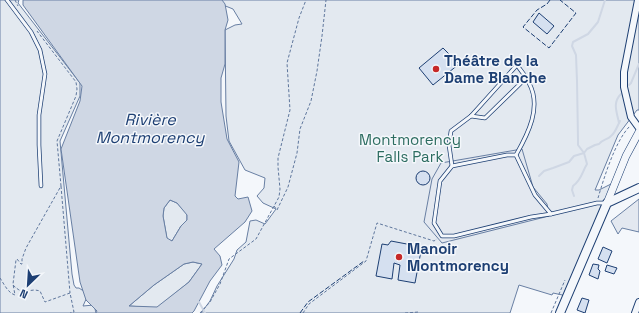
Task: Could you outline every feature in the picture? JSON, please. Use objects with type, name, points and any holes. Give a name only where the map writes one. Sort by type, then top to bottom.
[{"type":"main road","points":[[560,313],[607,203],[639,188]]},
{"type":"street","points":[[637,125],[631,117],[624,87],[624,72],[638,0]]},
{"type":"street","points":[[607,203],[626,156],[639,132]]},
{"type":"street","points":[[635,313],[639,302]]},
{"type":"lane","points":[[7,0],[31,32],[40,50],[44,74],[39,115],[41,186]]},
{"type":"lane","points":[[452,166],[449,145],[451,130],[471,116],[516,65],[530,84],[534,96],[534,108],[533,118],[526,137],[516,156]]},
{"type":"lane","points":[[471,116],[485,118],[526,78]]},
{"type":"lane","points":[[516,156],[507,155],[452,166],[440,181],[434,223],[442,236],[454,236],[531,217],[597,203],[607,203]]},
{"type":"lane","points":[[516,156],[535,195],[550,214]]},
{"type":"path","points":[[15,0],[20,9]]},
{"type":"path","points":[[200,313],[210,302],[220,284],[229,259],[256,239],[279,197],[280,189],[278,158],[290,110],[287,63],[299,18],[306,0]]},
{"type":"path","points":[[274,206],[277,210],[288,187],[297,153],[300,129],[311,101],[317,71],[326,0]]},
{"type":"path","points":[[34,27],[76,82],[77,89],[76,96],[57,141],[70,293],[74,312],[70,313]]},
{"type":"path","points":[[597,203],[616,149],[626,130],[637,125]]},
{"type":"path","points":[[0,278],[6,288],[15,295],[13,284],[16,260],[17,259],[22,264],[24,253],[61,186]]},
{"type":"path","points":[[303,313],[309,304],[366,261],[377,223],[434,241],[442,236]]},
{"type":"path","points":[[551,313],[567,276]]},
{"type":"path","points":[[13,284],[19,290],[24,292],[35,289],[40,291],[45,302],[70,293]]},
{"type":"path","points":[[405,313],[419,312]]},
{"type":"green space","points":[[0,0],[19,0],[18,3],[80,83],[80,96],[60,141],[74,285],[76,288],[79,288],[88,294],[83,306],[94,305],[96,313],[0,313]]},
{"type":"green space","name":"Montmorency Falls Park","points":[[213,0],[639,0],[639,110],[637,110],[618,135],[595,190],[599,190],[615,182],[567,296],[553,293],[552,295],[519,285],[510,313],[201,313],[210,301],[217,286],[234,259],[237,250],[246,242],[250,221],[256,220],[265,224],[276,209],[263,203],[257,196],[264,188],[265,178],[245,170],[229,141],[226,116],[225,30],[235,25],[242,24],[233,9]]},
{"type":"green space","points":[[170,200],[177,203],[187,214],[187,220],[181,226],[172,241],[167,239],[163,216],[164,208]]},
{"type":"green space","points":[[193,262],[202,264],[189,282],[157,308],[129,306],[154,285],[184,264]]},
{"type":"shaded area","points":[[522,149],[533,187],[547,204],[549,216],[442,243],[424,222],[432,179],[441,163]]},
{"type":"shaded area","points":[[639,199],[639,232],[622,228],[618,234],[611,221]]},
{"type":"water","name":"Rivière Montmorency","points":[[23,0],[222,0],[225,4],[228,20],[225,30],[225,64],[221,78],[221,102],[227,139],[239,162],[235,196],[238,199],[248,197],[252,211],[245,222],[214,249],[220,256],[222,265],[210,281],[192,313],[96,313],[97,311],[86,300],[80,282],[61,149],[80,101],[82,86],[23,5]],"holes":[[[170,200],[177,203],[187,215],[187,220],[181,226],[172,241],[167,238],[163,216],[164,208]],[[193,262],[202,264],[189,282],[157,307],[129,306],[154,285],[184,264]]]},
{"type":"building","points":[[539,13],[554,26],[547,34],[533,22]]},
{"type":"building","points":[[443,48],[459,64],[433,85],[419,68]]},
{"type":"building","points":[[420,171],[426,171],[430,175],[430,181],[426,185],[420,185],[416,181],[416,175]]},
{"type":"building","name":"Manoir Montmorency","points":[[391,241],[412,245],[413,250],[421,251],[415,283],[398,280],[400,265],[394,263],[392,279],[376,276],[382,244],[388,245]]},
{"type":"building","points":[[603,247],[612,251],[607,263],[598,259]]},
{"type":"building","points":[[593,264],[599,265],[598,269],[600,271],[598,279],[589,275]]},
{"type":"building","points":[[607,265],[617,268],[614,274],[605,271]]},
{"type":"building","points":[[582,298],[589,300],[585,313],[577,310]]},
{"type":"waterway","points":[[574,196],[572,190],[573,186],[580,178],[587,164],[584,153],[578,145],[576,55],[572,46],[573,42],[588,34],[598,22],[605,0]]},
{"type":"waterway","points":[[629,85],[639,64]]},
{"type":"waterway","points":[[620,121],[619,123],[616,104],[618,97],[621,94]]},
{"type":"waterway","points":[[539,176],[544,171],[569,162],[574,156],[584,153],[587,149],[610,137],[615,132],[619,123]]},
{"type":"waterway","points":[[199,302],[205,313]]},
{"type":"fence","points":[[550,0],[547,4],[537,10],[523,27],[549,48],[576,13],[560,0]]},
{"type":"fence","points":[[300,313],[308,302],[364,261]]},
{"type":"place","name":"Théâtre de la Dame Blanche","points":[[436,69]]},
{"type":"place","name":"Manoir Montmorency","points":[[399,257]]}]
